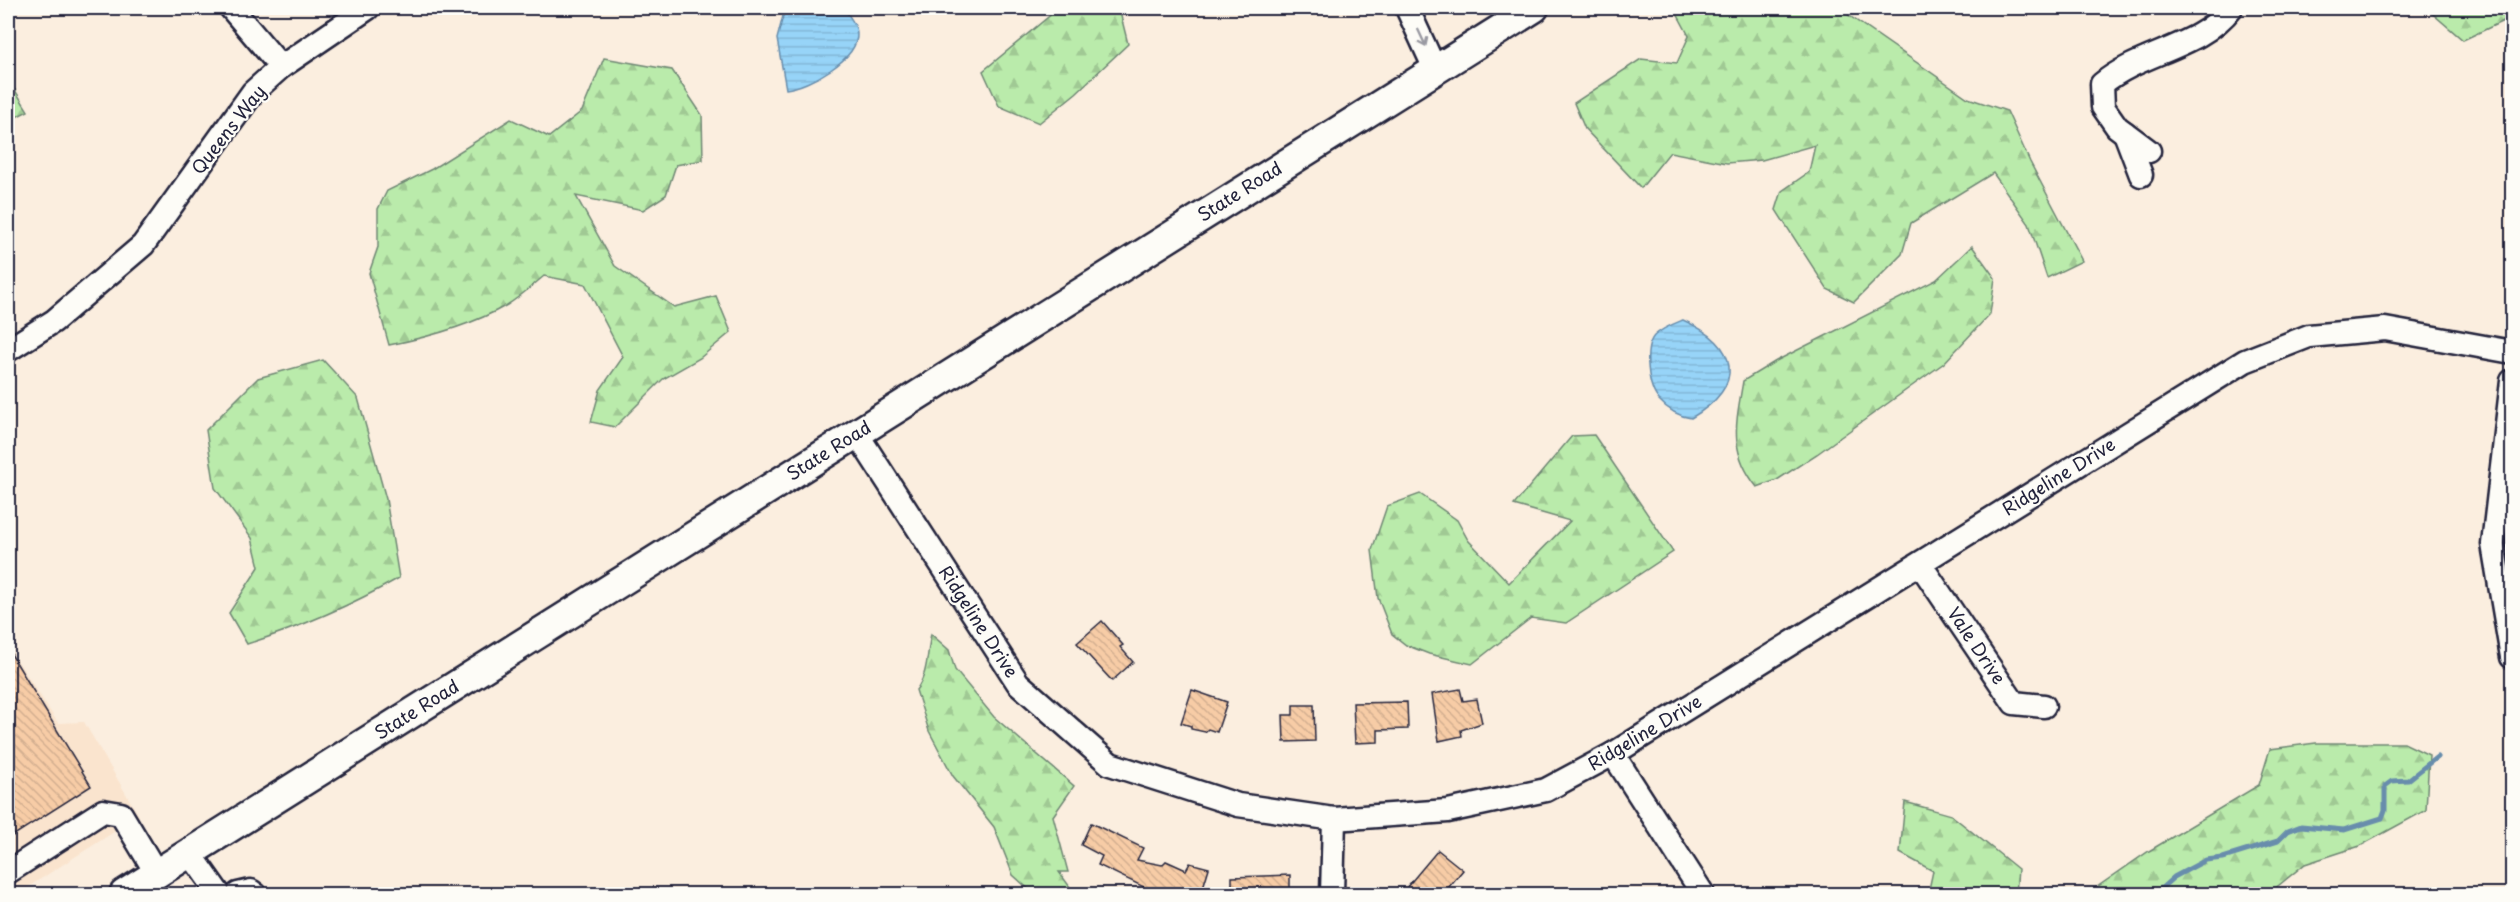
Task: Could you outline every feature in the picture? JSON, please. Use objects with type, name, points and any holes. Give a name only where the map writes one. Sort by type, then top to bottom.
[{"type":"main road","name":"State Road","points":[[123,894],[1534,8]]},
{"type":"street","points":[[231,8],[281,67]]},
{"type":"street","name":"Queens Way","points":[[8,350],[54,321],[143,245],[253,92],[281,67],[369,8]]},
{"type":"street","points":[[1407,8],[1435,69]]},
{"type":"street","points":[[2149,151],[2117,127],[2103,107],[2102,84],[2117,71],[2219,24],[2231,8]]},
{"type":"street","points":[[2125,133],[2141,175]]},
{"type":"street","name":"Ridgeline Drive","points":[[857,434],[1018,683],[1110,764],[1238,805],[1334,819],[1448,811],[1546,790],[1613,754],[2245,361],[2309,336],[2385,329],[2512,352]]},
{"type":"street","points":[[2512,381],[2493,544],[2512,657]]},
{"type":"street","name":"Vale Drive","points":[[1920,564],[2014,704],[2044,706]]},
{"type":"street","points":[[1613,754],[1703,894]]},
{"type":"street","points":[[8,872],[103,812],[121,814],[157,874]]},
{"type":"street","points":[[1332,894],[1334,819]]},
{"type":"street","points":[[190,853],[219,894]]},
{"type":"street","points":[[238,894],[251,891],[255,894]]},
{"type":"shaded area","points":[[8,646],[58,723],[84,722],[139,816],[17,894],[8,894]]},
{"type":"green space","points":[[1059,8],[1119,8],[1128,44],[1076,93],[1039,123],[999,106],[983,71]]},
{"type":"green space","points":[[1674,8],[1838,8],[1968,98],[2007,111],[2030,162],[2082,261],[2047,278],[2029,224],[1993,173],[1911,223],[1902,254],[1854,302],[1827,289],[1776,210],[1782,191],[1809,172],[1815,145],[1762,160],[1727,163],[1670,152],[1641,188],[1585,129],[1574,103],[1641,59],[1677,63],[1689,36]]},
{"type":"green space","points":[[2426,8],[2512,8],[2512,17],[2463,40]]},
{"type":"green space","points":[[604,58],[672,70],[702,115],[703,160],[676,165],[666,195],[643,210],[576,196],[615,266],[674,307],[716,296],[731,332],[700,358],[663,379],[615,427],[591,422],[600,390],[623,357],[585,284],[544,276],[512,302],[479,319],[434,334],[389,345],[369,273],[378,247],[378,209],[387,191],[432,169],[511,119],[549,137],[582,111]]},
{"type":"green space","points":[[8,79],[28,111],[8,121]]},
{"type":"green space","points":[[1972,246],[1995,278],[1990,314],[1944,363],[1817,454],[1777,480],[1757,487],[1742,461],[1736,436],[1743,381],[1776,361],[1936,280]]},
{"type":"green space","points":[[323,360],[358,398],[386,499],[399,578],[325,615],[247,644],[229,613],[259,567],[252,538],[215,488],[206,430],[258,378]]},
{"type":"green space","points":[[1594,435],[1673,552],[1566,623],[1531,618],[1472,664],[1429,654],[1406,645],[1392,634],[1378,598],[1372,550],[1387,506],[1420,494],[1457,520],[1468,540],[1509,583],[1570,521],[1514,505],[1572,436]]},
{"type":"green space","points":[[931,634],[949,650],[955,670],[994,717],[1074,786],[1053,816],[1068,872],[1059,872],[1075,894],[1034,894],[1013,875],[994,827],[953,776],[929,731],[916,690],[925,671]]},
{"type":"green space","points":[[2316,743],[2404,743],[2429,755],[2426,810],[2360,846],[2305,864],[2268,894],[2087,894],[2149,851],[2259,785],[2270,749]]},
{"type":"green space","points":[[1905,802],[1951,815],[2018,869],[2016,894],[1928,894],[1933,871],[1900,853]]},
{"type":"water","points":[[791,8],[844,8],[854,23],[857,33],[850,52],[831,70],[807,83],[786,89],[777,39],[784,12]]},
{"type":"water","points":[[1683,320],[1716,341],[1725,353],[1729,366],[1728,379],[1721,392],[1709,405],[1691,418],[1673,412],[1659,400],[1652,387],[1648,368],[1649,350],[1654,336],[1664,328]]},
{"type":"building","points":[[1102,621],[1123,645],[1120,647],[1133,662],[1112,681],[1077,643]]},
{"type":"building","points":[[8,649],[91,786],[8,839]]},
{"type":"building","points":[[1460,689],[1463,701],[1477,699],[1482,723],[1461,730],[1462,736],[1439,741],[1432,694]]},
{"type":"building","points":[[1192,690],[1227,702],[1217,732],[1208,729],[1205,732],[1191,729],[1191,726],[1181,723]]},
{"type":"building","points":[[1407,702],[1408,729],[1378,730],[1378,742],[1355,743],[1353,703]]},
{"type":"building","points":[[1293,705],[1314,705],[1315,741],[1284,742],[1283,715],[1293,715]]},
{"type":"building","points":[[1091,823],[1143,848],[1137,860],[1162,865],[1166,861],[1186,870],[1190,863],[1209,868],[1201,894],[1142,892],[1144,887],[1098,865],[1102,856],[1081,845]]},
{"type":"building","points":[[1438,850],[1463,870],[1443,894],[1401,894]]},
{"type":"building","points":[[1290,875],[1290,894],[1232,894],[1232,877]]},
{"type":"waterway","points":[[2155,894],[2174,877],[2206,860],[2223,858],[2278,841],[2288,831],[2301,826],[2344,830],[2382,818],[2385,810],[2385,786],[2392,781],[2408,780],[2437,757]]}]
